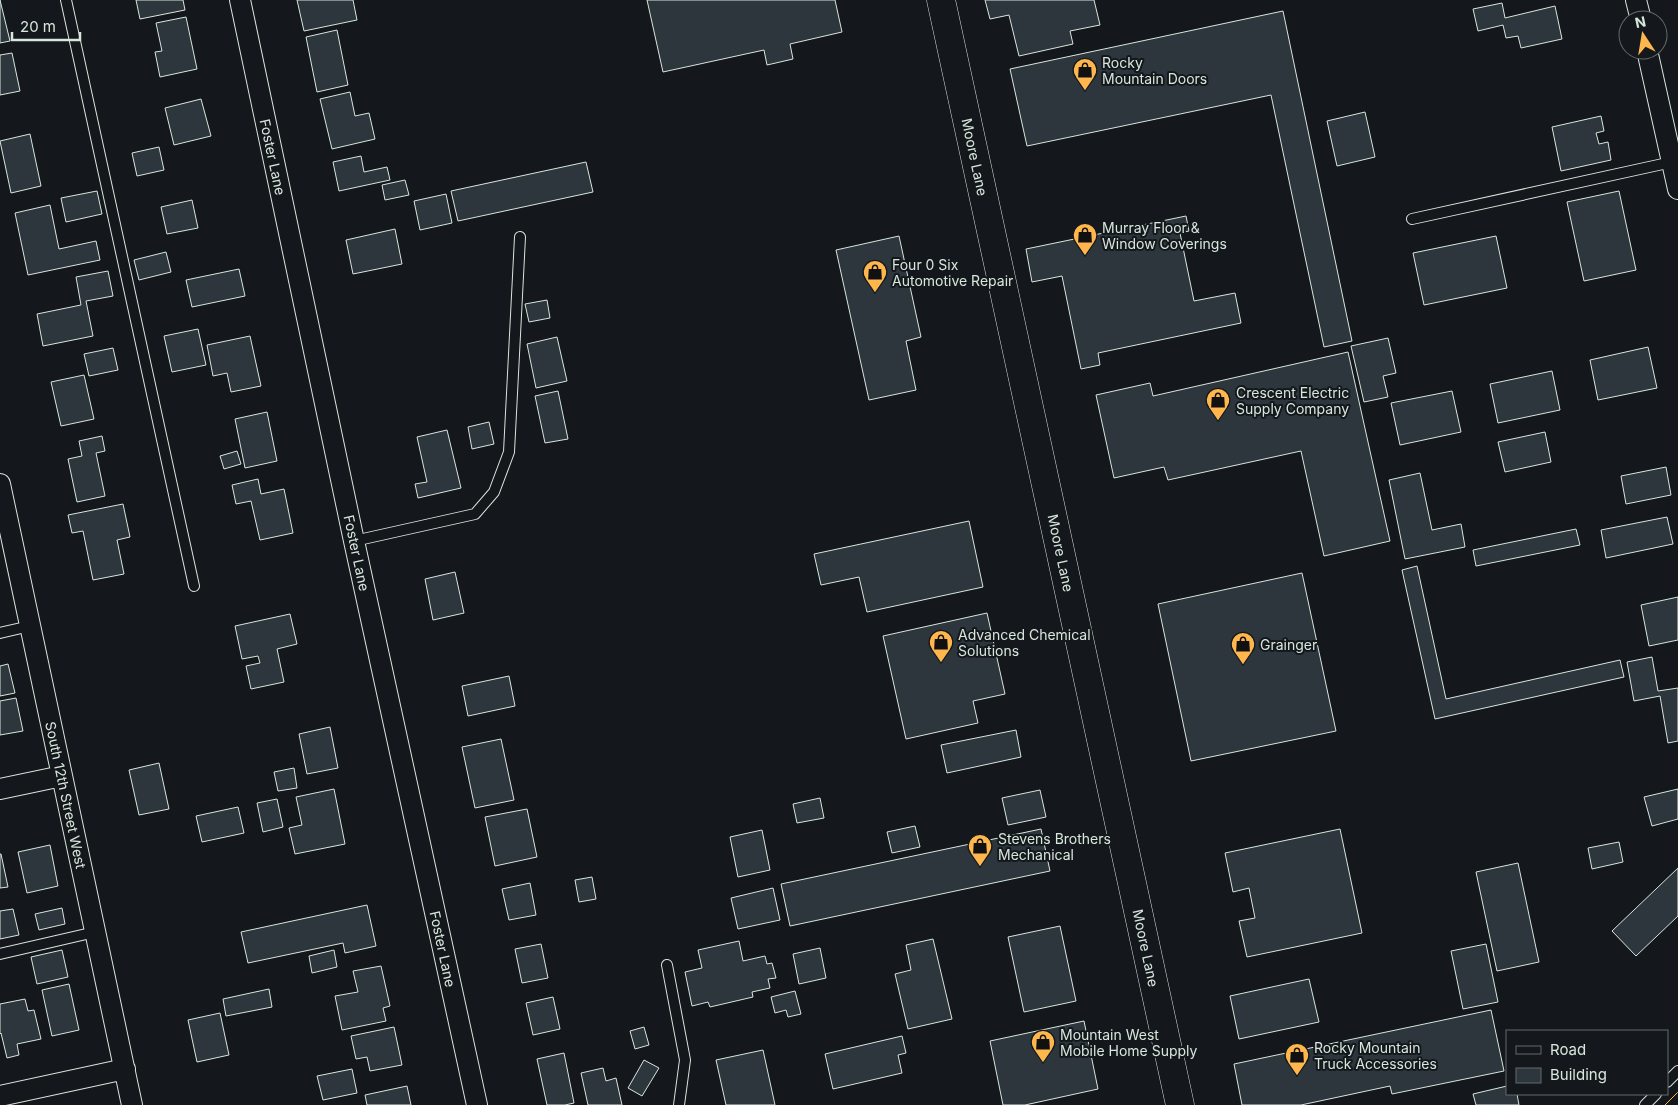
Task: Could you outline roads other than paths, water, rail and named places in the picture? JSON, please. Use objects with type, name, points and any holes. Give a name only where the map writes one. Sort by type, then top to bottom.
[{"type":"street","name":"Foster Lane","points":[[240,0],[354,541],[477,1105]]},
{"type":"street","name":"Moore Lane","points":[[941,0],[1180,1105]]},
{"type":"street","points":[[1649,60],[1678,189]]},
{"type":"street","name":"South 12th Street West","points":[[0,484],[132,1105]]},
{"type":"street","points":[[0,789],[62,776]]},
{"type":"street","points":[[0,1096],[124,1069]]},
{"type":"lane","points":[[66,0],[194,586]]},
{"type":"lane","points":[[1412,219],[1672,162]]},
{"type":"lane","points":[[354,541],[475,514],[494,492],[509,452],[520,237]]},
{"type":"lane","points":[[0,633],[30,626]]},
{"type":"lane","points":[[0,954],[95,932]]},
{"type":"lane","points":[[667,965],[685,1060],[679,1105]]},
{"type":"lane","points":[[1668,1081],[1678,1070]]},
{"type":"lane","points":[[1646,1105],[1655,1095]]},
{"type":"place","name":"Rocky Mountain Doors","points":[[1085,91]]},
{"type":"place","name":"Murray Floor & Window Coverings","points":[[1085,256]]},
{"type":"place","name":"Four 0 Six Automotive Repair","points":[[875,293]]},
{"type":"place","name":"Crescent Electric Supply Company","points":[[1218,421]]},
{"type":"place","name":"Advanced Chemical Solutions","points":[[941,663]]},
{"type":"place","name":"Grainger","points":[[1243,665]]},
{"type":"place","name":"Stevens Brothers Mechanical","points":[[980,867]]},
{"type":"place","name":"Mountain West Mobile Home Supply","points":[[1043,1063]]},
{"type":"place","name":"Rocky Mountain Truck Accessories","points":[[1297,1076]]}]
